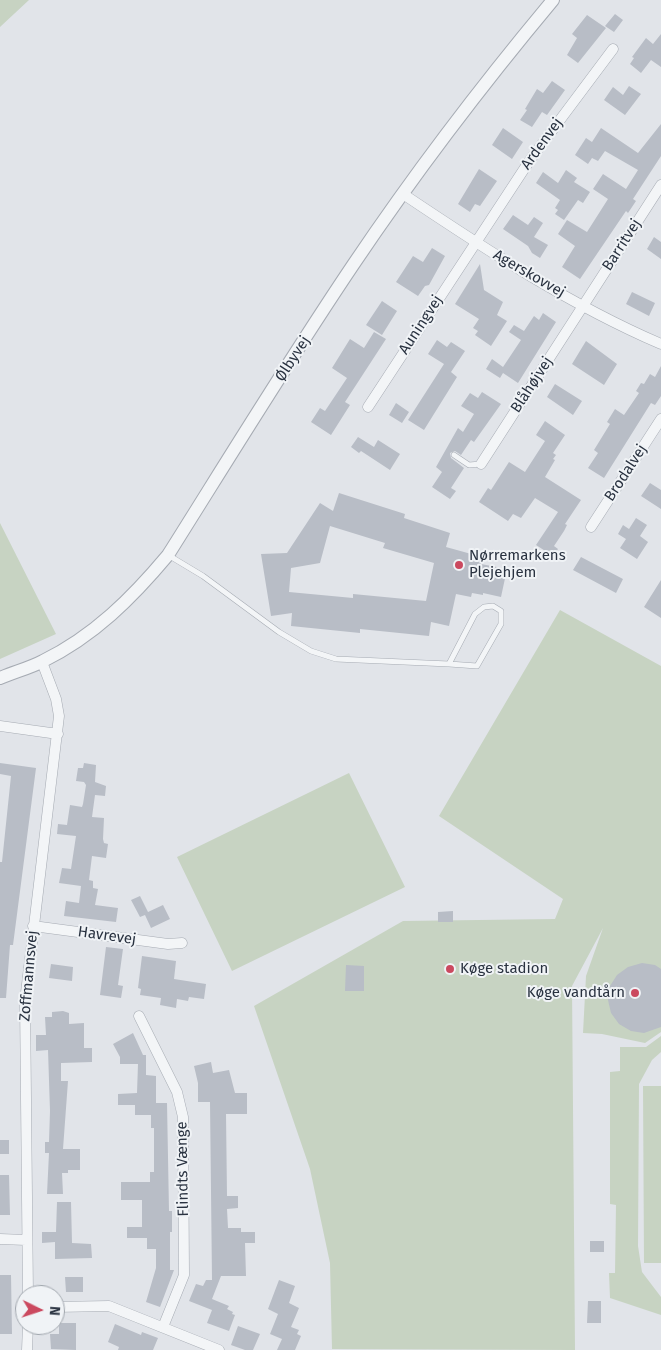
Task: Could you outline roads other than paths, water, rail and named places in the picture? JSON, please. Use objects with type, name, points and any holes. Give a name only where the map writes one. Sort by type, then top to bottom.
[{"type":"street","name":"Ølbyvej","points":[[0,678],[42,662],[91,632],[134,595],[168,555],[353,266],[402,194],[498,66],[554,0]]},
{"type":"street","name":"Ardenvej","points":[[475,243],[530,160],[613,48]]},
{"type":"street","name":"Barritvej","points":[[583,306],[661,185]]},
{"type":"street","name":"Agerskovvej","points":[[402,194],[475,243],[583,306],[661,344]]},
{"type":"street","name":"Auningvej","points":[[368,407],[475,243]]},
{"type":"street","name":"Blåhøjvej","points":[[481,464],[583,306]]},
{"type":"street","name":"Brodalvej","points":[[591,527],[661,419]]},
{"type":"street","name":"Zoffmannsvej","points":[[28,1285],[25,1001],[58,734],[56,699],[42,662]]},
{"type":"street","points":[[0,726],[58,734]]},
{"type":"street","name":"Havrevej","points":[[33,926],[168,944],[182,943]]},
{"type":"street","name":"Flindts Vænge","points":[[139,1016],[177,1092],[183,1117],[184,1275],[163,1328]]},
{"type":"street","points":[[0,1239],[26,1240]]},
{"type":"street","points":[[65,1307],[109,1306],[219,1350]]},
{"type":"street","points":[[28,1335],[28,1350]]},
{"type":"lane","points":[[454,454],[468,465],[481,464]]},
{"type":"lane","points":[[168,555],[203,576],[279,632],[311,651],[336,659],[477,666],[501,624],[501,610],[493,606],[484,607],[475,614],[449,664]]},
{"type":"place","name":"Nørremarkens Plejehjem","points":[[459,565]]},
{"type":"place","name":"Køge stadion","points":[[450,969]]},
{"type":"place","name":"Køge vandtårn","points":[[635,993]]}]
